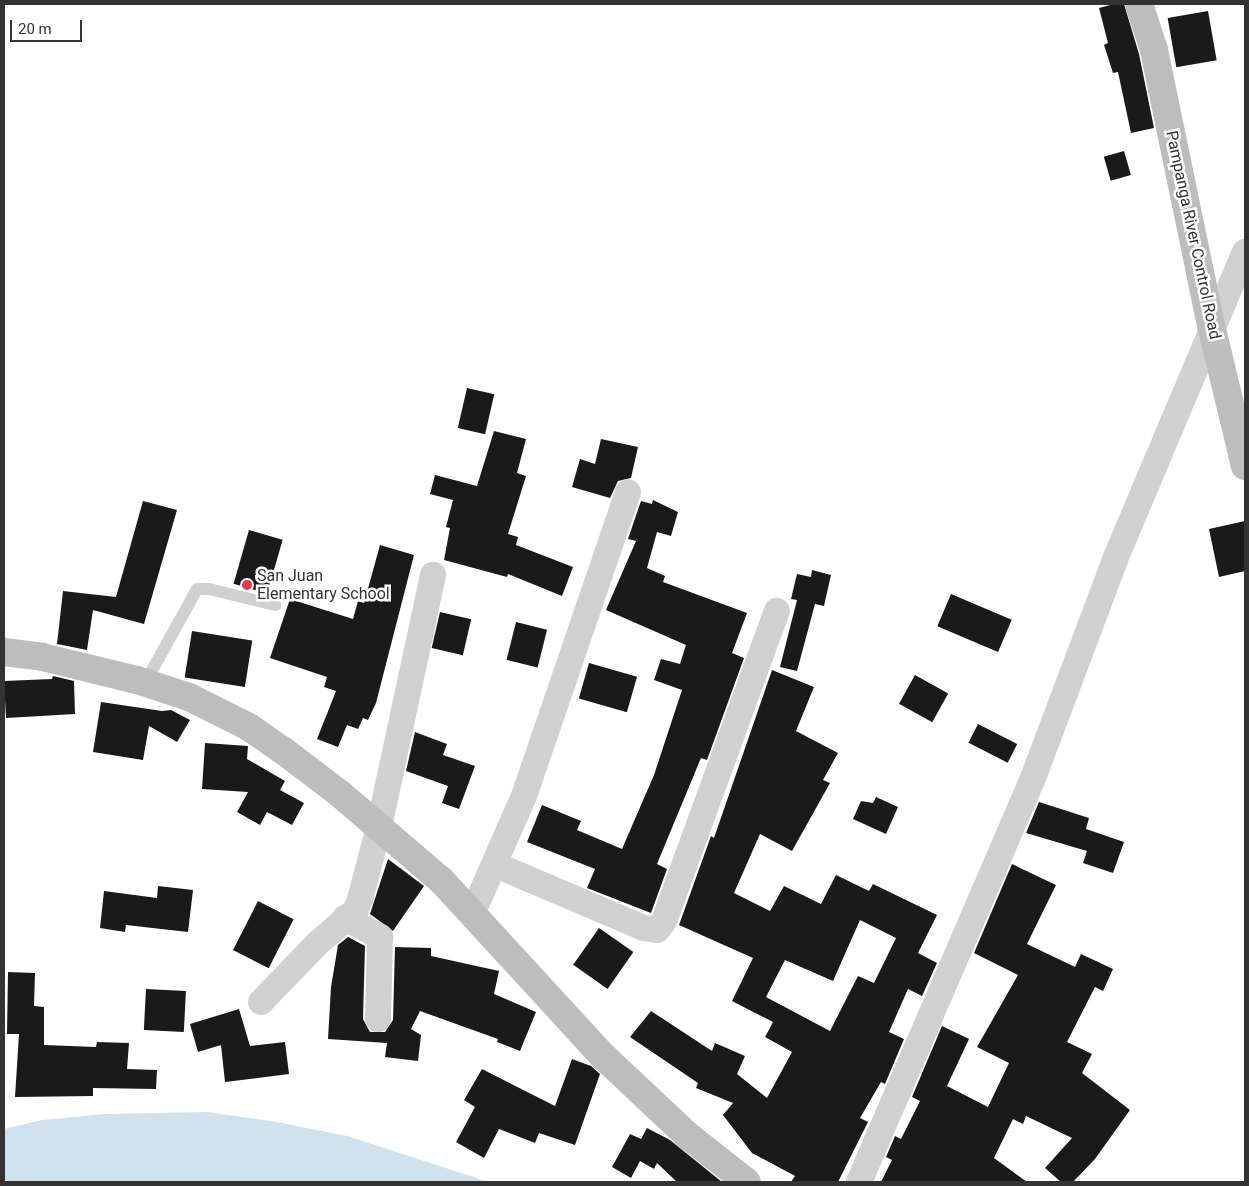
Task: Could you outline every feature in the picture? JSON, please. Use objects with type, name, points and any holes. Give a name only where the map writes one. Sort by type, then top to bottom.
[{"type":"street","name":"Pampanga River Control Road","points":[[1139,4],[1154,50],[1212,329],[1245,466]]},
{"type":"street","points":[[859,1182],[1033,778],[1116,557],[1245,252]]},
{"type":"street","points":[[473,912],[496,865],[524,796],[628,492]]},
{"type":"street","points":[[261,1002],[345,918],[355,911],[360,899],[380,827],[433,575]]},
{"type":"street","points":[[496,865],[644,928],[657,930],[664,921],[776,611]]},
{"type":"street","points":[[4,652],[42,656],[145,683],[212,707],[249,727],[282,749],[380,827],[473,912],[604,1056],[687,1135],[747,1182]]},
{"type":"street","points":[[345,918],[380,938],[378,1019]]},
{"type":"lane","points":[[145,683],[197,590],[209,589],[275,605]]},
{"type":"water","points":[[207,1112],[277,1122],[347,1136],[489,1182],[4,1182],[4,1129],[42,1120],[105,1114]]},
{"type":"building","points":[[1114,4],[1124,4],[1139,54],[1154,128],[1131,133],[1118,72],[1113,73],[1104,45],[1108,43],[1099,8]]},
{"type":"building","points":[[1208,11],[1217,60],[1176,67],[1168,18]]},
{"type":"building","points":[[1124,151],[1131,175],[1111,181],[1104,157]]},
{"type":"building","points":[[467,388],[494,394],[485,434],[458,428]]},
{"type":"building","points":[[494,431],[526,439],[517,473],[526,476],[508,534],[518,537],[516,545],[573,567],[562,596],[508,574],[507,577],[444,560],[450,528],[446,527],[453,500],[430,494],[435,475],[477,486]]},
{"type":"building","points":[[601,439],[638,447],[631,478],[618,481],[610,498],[572,487],[580,459],[595,464]]},
{"type":"building","points":[[653,500],[678,512],[671,536],[657,532],[647,568],[665,576],[663,582],[747,613],[732,653],[744,658],[707,760],[701,758],[657,864],[667,869],[651,913],[587,888],[595,869],[527,842],[542,805],[581,821],[577,830],[622,849],[654,775],[682,690],[654,680],[661,659],[680,664],[686,645],[606,610],[636,541],[628,539],[641,501],[652,504]]},
{"type":"building","points":[[143,501],[177,510],[144,624],[93,610],[87,650],[57,644],[63,591],[116,597]]},
{"type":"building","points":[[1245,521],[1245,571],[1219,577],[1209,529]]},
{"type":"building","points":[[249,530],[283,540],[267,593],[234,584]]},
{"type":"building","points":[[380,545],[414,555],[376,703],[368,720],[363,718],[358,729],[347,725],[338,747],[317,739],[336,691],[324,687],[327,677],[270,658],[290,599],[353,619],[358,601],[364,603]]},
{"type":"building","points":[[812,570],[831,575],[824,606],[815,604],[797,671],[780,667],[797,600],[791,599],[797,574],[811,577]]},
{"type":"building","points":[[951,594],[1012,620],[998,652],[937,626]]},
{"type":"building","points":[[440,612],[471,619],[463,655],[432,648]]},
{"type":"building","points":[[516,622],[547,630],[538,668],[507,660]]},
{"type":"building","points":[[192,631],[252,641],[245,687],[185,677]]},
{"type":"building","points":[[589,663],[637,677],[627,712],[579,699]]},
{"type":"building","points":[[772,670],[814,687],[796,731],[838,753],[823,780],[830,783],[792,851],[760,834],[734,893],[770,911],[784,886],[821,904],[836,875],[869,891],[873,884],[937,915],[918,953],[937,963],[922,996],[908,989],[889,1032],[904,1039],[885,1084],[881,1082],[860,1118],[868,1122],[838,1182],[791,1182],[795,1176],[752,1153],[723,1115],[733,1103],[696,1088],[698,1083],[630,1037],[651,1011],[712,1051],[715,1043],[745,1056],[737,1074],[767,1098],[792,1052],[765,1037],[773,1022],[732,1001],[753,958],[679,925],[711,836],[714,838]],"holes":[[[860,920],[896,938],[874,983],[858,976],[830,1031],[766,997],[785,960],[833,981]]]},
{"type":"building","points":[[915,675],[948,693],[932,722],[899,704]]},
{"type":"building","points":[[53,676],[74,681],[75,714],[6,718],[4,681],[52,679]]},
{"type":"building","points":[[101,702],[162,711],[171,710],[190,720],[177,742],[149,726],[143,760],[93,752]]},
{"type":"building","points":[[978,724],[1017,744],[1008,763],[968,743]]},
{"type":"building","points":[[415,732],[447,744],[443,755],[475,766],[459,809],[442,803],[448,786],[406,771]]},
{"type":"building","points":[[205,743],[248,746],[247,759],[285,781],[280,790],[304,803],[292,825],[267,812],[260,825],[237,812],[248,792],[202,789]]},
{"type":"building","points":[[876,797],[898,807],[886,834],[853,819],[861,801],[873,803]]},
{"type":"building","points":[[1039,802],[1089,818],[1086,829],[1124,842],[1113,873],[1083,863],[1087,851],[1026,833]]},
{"type":"building","points":[[388,859],[424,886],[393,931],[370,914]]},
{"type":"building","points":[[1012,864],[1056,885],[1027,944],[1075,967],[1081,954],[1113,969],[1103,991],[1095,987],[1067,1042],[1092,1054],[1082,1073],[1130,1110],[1095,1159],[1073,1182],[1061,1182],[1045,1168],[1072,1138],[1026,1116],[1023,1124],[1013,1119],[994,1158],[1027,1182],[881,1182],[892,1160],[886,1157],[895,1136],[901,1139],[920,1101],[912,1097],[942,1026],[969,1039],[947,1086],[988,1107],[1009,1063],[977,1047],[1018,975],[974,953]]},
{"type":"building","points":[[158,886],[193,890],[188,932],[126,925],[125,932],[100,928],[104,891],[157,898]]},
{"type":"building","points":[[258,901],[294,919],[269,968],[233,950]]},
{"type":"building","points":[[599,928],[633,952],[608,989],[573,965]]},
{"type":"building","points":[[348,937],[365,946],[363,1019],[370,1032],[385,1032],[393,1020],[395,947],[431,948],[431,956],[499,971],[494,994],[536,1012],[520,1051],[497,1042],[498,1039],[420,1011],[411,1029],[421,1035],[418,1061],[385,1057],[387,1043],[328,1039],[331,987],[338,945]]},
{"type":"building","points":[[8,972],[35,973],[34,1006],[44,1007],[44,1045],[96,1047],[97,1042],[129,1043],[127,1069],[157,1070],[156,1089],[93,1088],[93,1096],[15,1097],[19,1034],[7,1034]]},
{"type":"building","points":[[146,989],[186,991],[184,1032],[144,1030]]},
{"type":"building","points":[[239,1009],[250,1046],[285,1042],[289,1074],[225,1082],[221,1045],[198,1052],[190,1024]]},
{"type":"building","points":[[572,1059],[591,1066],[600,1074],[575,1145],[539,1133],[535,1143],[499,1129],[484,1158],[456,1142],[475,1107],[464,1100],[482,1069],[555,1106]]},
{"type":"building","points":[[647,1128],[670,1140],[722,1182],[677,1182],[657,1163],[654,1169],[640,1161],[631,1178],[612,1167],[630,1134],[641,1139]]},
{"type":"place","name":"San Juan Elementary School","points":[[247,585]]}]
